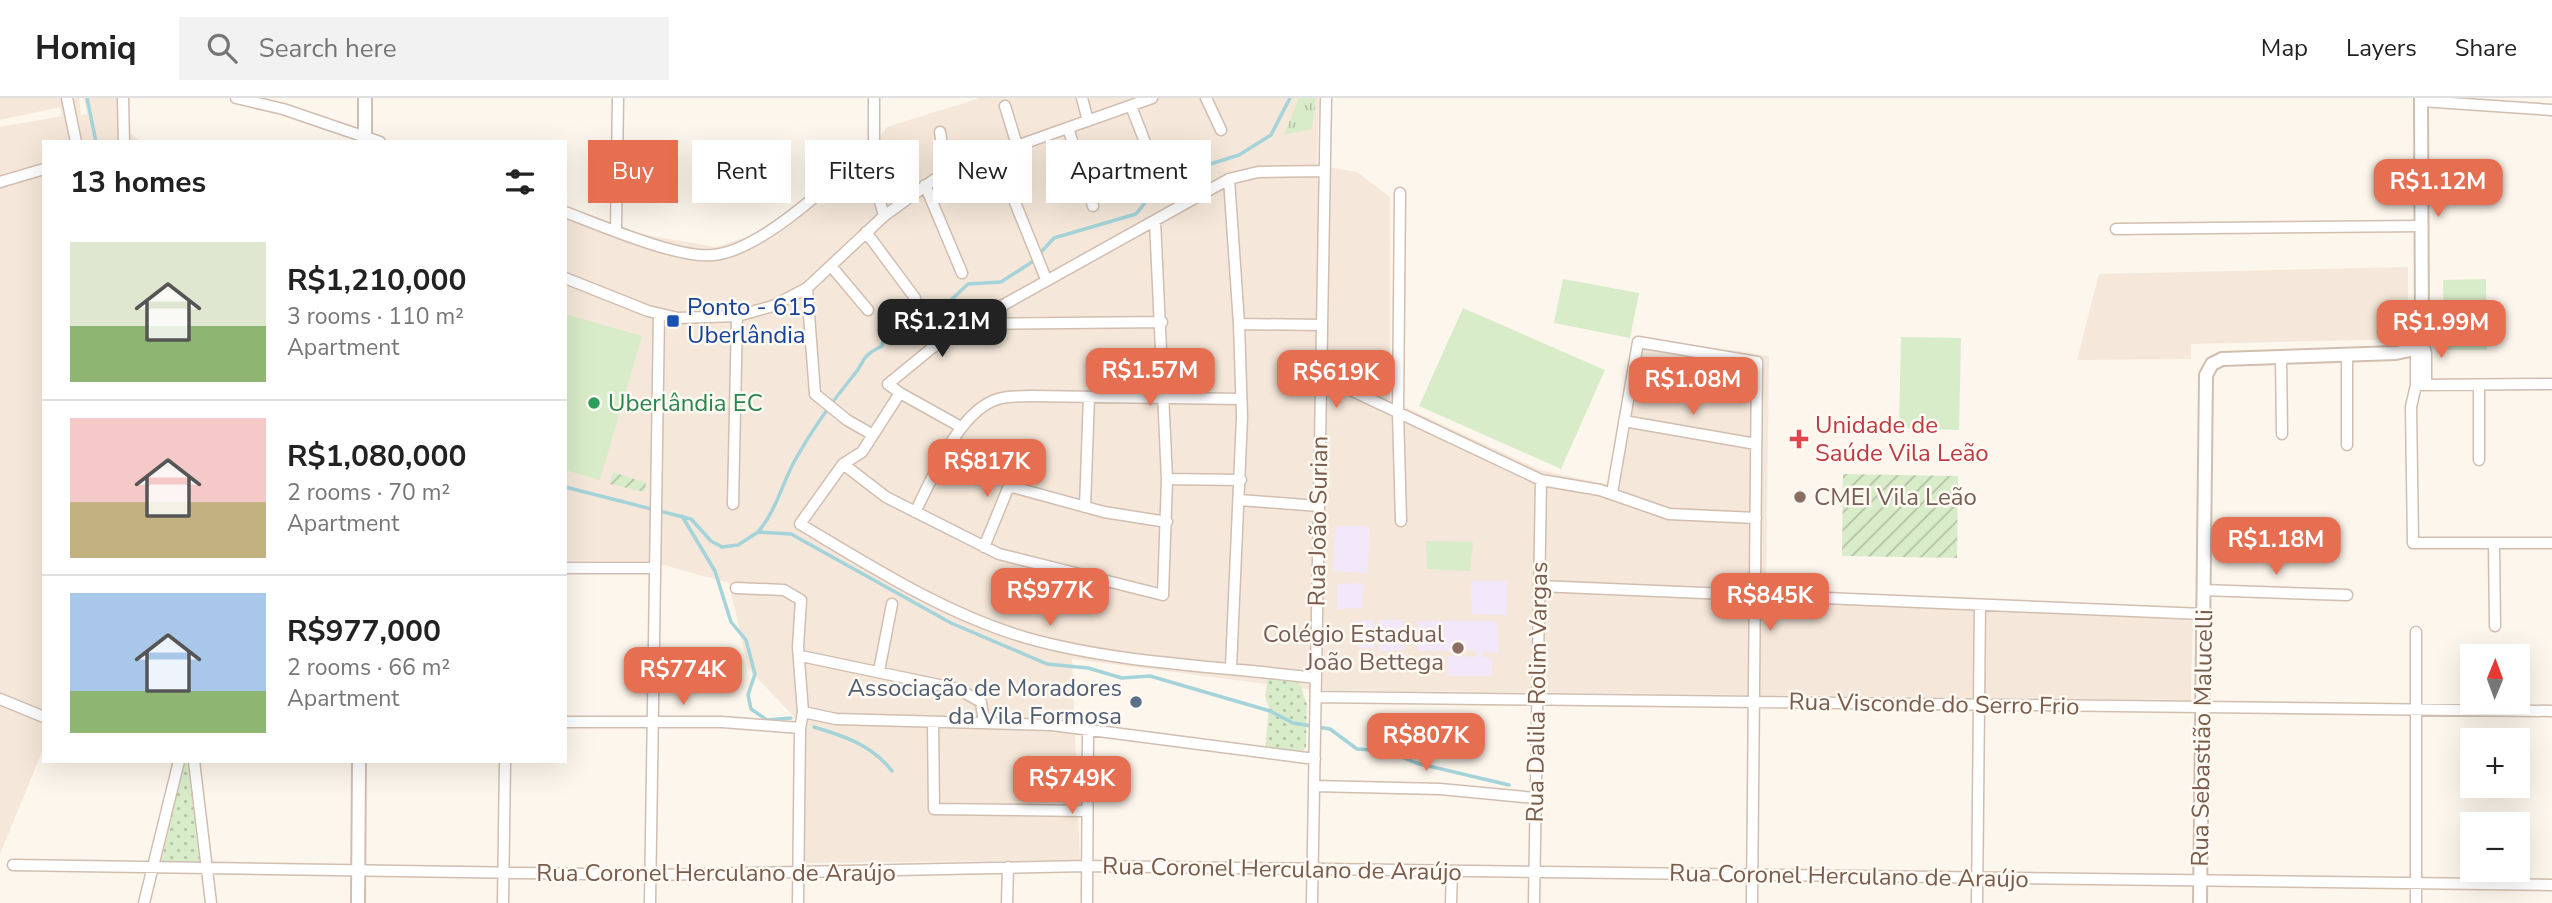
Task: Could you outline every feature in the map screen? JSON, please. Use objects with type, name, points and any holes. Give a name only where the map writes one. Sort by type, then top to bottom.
[{"type":"street","points":[[67,98],[76,140]]},
{"type":"street","points":[[124,98],[124,140]]},
{"type":"street","points":[[236,98],[283,109],[365,139],[365,98]]},
{"type":"street","points":[[616,231],[618,98]]},
{"type":"street","points":[[872,140],[874,98]]},
{"type":"street","points":[[1082,98],[1087,121]]},
{"type":"street","points":[[1032,140],[1152,98]]},
{"type":"street","points":[[1206,98],[1221,130]]},
{"type":"street","name":"Rua João Surian","points":[[1312,903],[1326,98]]},
{"type":"street","points":[[2552,110],[2421,100],[2422,340],[2426,353],[2421,385],[2411,407],[2413,543],[2552,543]]},
{"type":"street","points":[[1005,106],[1015,140]]},
{"type":"street","points":[[1131,106],[1144,140]]},
{"type":"street","points":[[1068,128],[1093,206]]},
{"type":"street","points":[[940,132],[941,140]]},
{"type":"street","points":[[0,182],[42,170]]},
{"type":"street","points":[[961,427],[888,384],[932,348],[970,324],[1046,279],[1229,179],[1258,172],[1324,171]]},
{"type":"street","points":[[1229,179],[1241,399],[1241,480],[1231,667]]},
{"type":"street","points":[[567,279],[659,314],[691,319],[737,316],[773,306],[807,288],[884,216],[933,180]]},
{"type":"street","points":[[925,185],[962,273]]},
{"type":"street","points":[[1399,193],[1398,412],[1401,521]]},
{"type":"street","points":[[567,213],[688,255],[712,256],[730,252],[784,221],[806,203]]},
{"type":"street","points":[[880,203],[884,216]]},
{"type":"street","points":[[1015,203],[1046,279]]},
{"type":"street","points":[[843,464],[874,489],[984,547],[1025,562],[1163,595],[1167,479],[1162,322],[1155,221]]},
{"type":"street","points":[[2116,229],[2421,226]]},
{"type":"street","points":[[866,232],[915,298]]},
{"type":"street","points":[[831,266],[867,310]]},
{"type":"street","points":[[807,288],[815,394],[873,435]]},
{"type":"street","points":[[650,903],[659,314]]},
{"type":"street","points":[[733,504],[737,316]]},
{"type":"street","points":[[970,324],[1162,322]]},
{"type":"street","points":[[1239,324],[1322,325]]},
{"type":"street","points":[[2281,434],[2281,356],[2403,352],[2422,340]]},
{"type":"street","points":[[1612,494],[1638,342],[1757,362],[1752,903]]},
{"type":"street","points":[[2347,354],[2347,445]]},
{"type":"street","name":"Rua Sebastião Malucelli","points":[[2200,903],[2206,382],[2212,364],[2228,358],[2281,356]]},
{"type":"street","points":[[1321,376],[1541,480],[1612,494],[1675,515],[1756,518]]},
{"type":"street","points":[[2421,385],[2552,384]]},
{"type":"street","points":[[2479,386],[2479,460]]},
{"type":"street","points":[[900,393],[858,457],[843,464],[800,524],[900,584],[1016,634],[1086,650],[1316,678]]},
{"type":"street","points":[[1085,507],[1089,397]]},
{"type":"street","points":[[915,512],[961,427],[979,408],[996,399],[1241,399]]},
{"type":"street","points":[[1624,421],[1756,444]]},
{"type":"street","points":[[984,547],[1009,486],[1015,455]]},
{"type":"street","points":[[1167,479],[1241,480]]},
{"type":"street","name":"Rua Dalila Rolim Vargas","points":[[1534,903],[1541,480]]},
{"type":"street","points":[[1009,486],[1085,507],[1167,522]]},
{"type":"street","points":[[1240,500],[1319,506]]},
{"type":"street","points":[[2494,543],[2494,626]]},
{"type":"street","points":[[567,568],[654,568]]},
{"type":"street","points":[[1539,586],[2203,614]]},
{"type":"street","points":[[736,588],[780,589],[798,597],[802,604],[799,647],[802,720],[798,903]]},
{"type":"street","points":[[2203,590],[2347,595]]},
{"type":"street","points":[[879,671],[892,604]]},
{"type":"street","points":[[1977,903],[1980,605]]},
{"type":"street","points":[[2416,903],[2417,632]]},
{"type":"street","points":[[801,656],[937,682],[968,693],[981,702],[984,723]]},
{"type":"street","name":"Rua Visconde do Serro Frio","points":[[1315,697],[2552,711]]},
{"type":"street","points":[[0,699],[42,716]]},
{"type":"street","points":[[567,722],[832,719],[984,723],[1088,729],[1315,759]]},
{"type":"street","points":[[933,722],[934,809],[1087,811]]},
{"type":"street","points":[[1087,903],[1088,729]]},
{"type":"street","points":[[144,903],[179,763]]},
{"type":"street","points":[[194,763],[211,903]]},
{"type":"street","points":[[358,903],[359,763]]},
{"type":"street","points":[[503,903],[505,763]]},
{"type":"street","points":[[1314,786],[1416,788],[1535,798]]},
{"type":"street","name":"Rua Coronel Herculano de Araújo","points":[[13,865],[651,875],[1087,866],[2552,885]]},
{"type":"street","points":[[1007,903],[1008,867]]},
{"type":"street","points":[[1451,903],[1452,871]]},
{"type":"shaded area","points":[[0,98],[79,98],[81,115],[87,114],[84,98],[119,98],[119,127],[140,140],[42,140],[42,752],[0,854],[0,127],[62,116],[60,107],[0,120]]},
{"type":"shaded area","points":[[980,98],[1319,98],[1317,165],[1357,172],[1390,197],[1390,400],[1540,470],[1618,487],[1643,337],[1769,356],[1766,588],[2193,620],[2191,700],[1312,690],[1072,659],[1080,860],[805,863],[795,718],[748,668],[729,583],[649,561],[567,561],[567,212],[612,229],[715,247],[754,235],[805,200],[805,203],[919,203],[919,140],[877,140],[887,127]]},
{"type":"shaded area","points":[[2408,267],[2408,336],[2405,339],[2191,344],[2191,359],[2077,360],[2099,274]]},
{"type":"shaded area","points":[[1336,526],[1369,526],[1368,573],[1333,571]]},
{"type":"shaded area","points":[[1471,581],[1507,581],[1507,615],[1472,614]]},
{"type":"shaded area","points":[[1364,583],[1362,608],[1337,609],[1337,584]]},
{"type":"shaded area","name":"Colégio Estadual João Bettega","points":[[1373,620],[1375,634],[1380,633],[1378,620],[1403,620],[1404,634],[1418,634],[1417,621],[1497,621],[1499,653],[1483,652],[1482,657],[1492,658],[1492,676],[1447,676],[1448,656],[1476,657],[1475,650],[1418,651],[1416,639],[1405,639],[1404,650],[1379,651],[1378,639],[1374,639],[1374,649],[1358,648],[1357,621]]},
{"type":"green space","points":[[1299,98],[1316,98],[1312,129],[1284,135]]},
{"type":"green space","points":[[1563,279],[1639,293],[1630,338],[1554,323]]},
{"type":"green space","points":[[2486,279],[2487,350],[2444,350],[2443,280]]},
{"type":"green space","points":[[1463,308],[1605,370],[1561,469],[1419,406]]},
{"type":"green space","name":"Uberlândia EC","points":[[567,315],[642,336],[600,480],[567,471]]},
{"type":"green space","points":[[1901,337],[1961,338],[1959,430],[1899,428]]},
{"type":"green space","points":[[613,472],[646,483],[645,492],[610,484]]},
{"type":"green space","points":[[1843,474],[1958,476],[1957,558],[1842,556]]},
{"type":"green space","points":[[1426,541],[1473,542],[1470,571],[1427,569]]},
{"type":"green space","points":[[1268,676],[1295,681],[1301,686],[1307,705],[1306,747],[1303,751],[1265,747],[1269,708],[1265,697]]},
{"type":"green space","points":[[185,763],[188,763],[200,862],[161,862]]},
{"type":"waterway","points":[[87,98],[96,140]]},
{"type":"waterway","points":[[758,532],[770,515],[795,460],[815,427],[866,357],[882,346],[884,336],[932,318],[968,284],[1001,282],[1032,262],[1054,238],[1136,214],[1153,193],[1188,171],[1239,155],[1271,135],[1290,98]]},
{"type":"waterway","points":[[567,488],[691,519],[711,541],[722,547],[738,545],[758,532],[791,534],[951,623],[1047,664],[1088,668],[1122,678],[1150,676],[1270,711],[1293,723],[1330,729],[1357,749],[1388,751],[1416,763],[1509,785]]},
{"type":"waterway","points":[[682,516],[715,571],[731,622],[746,640],[755,674],[748,695],[751,709],[767,720],[791,718]]},
{"type":"waterway","points":[[814,727],[847,738],[866,748],[876,754],[892,771]]},
{"type":"place","name":"Ponto - 615 Uberlândia","points":[[673,321]]},
{"type":"place","name":"Uberlândia EC","points":[[594,403]]},
{"type":"place","name":"Unidade de Saúde Vila Leão","points":[[1799,439]]},
{"type":"place","name":"CMEI Vila Leão","points":[[1800,497]]},
{"type":"place","name":"Colégio Estadual João Bettega","points":[[1458,648]]},
{"type":"place","name":"Associação de Moradores da Vila Formosa","points":[[1136,702]]}]
